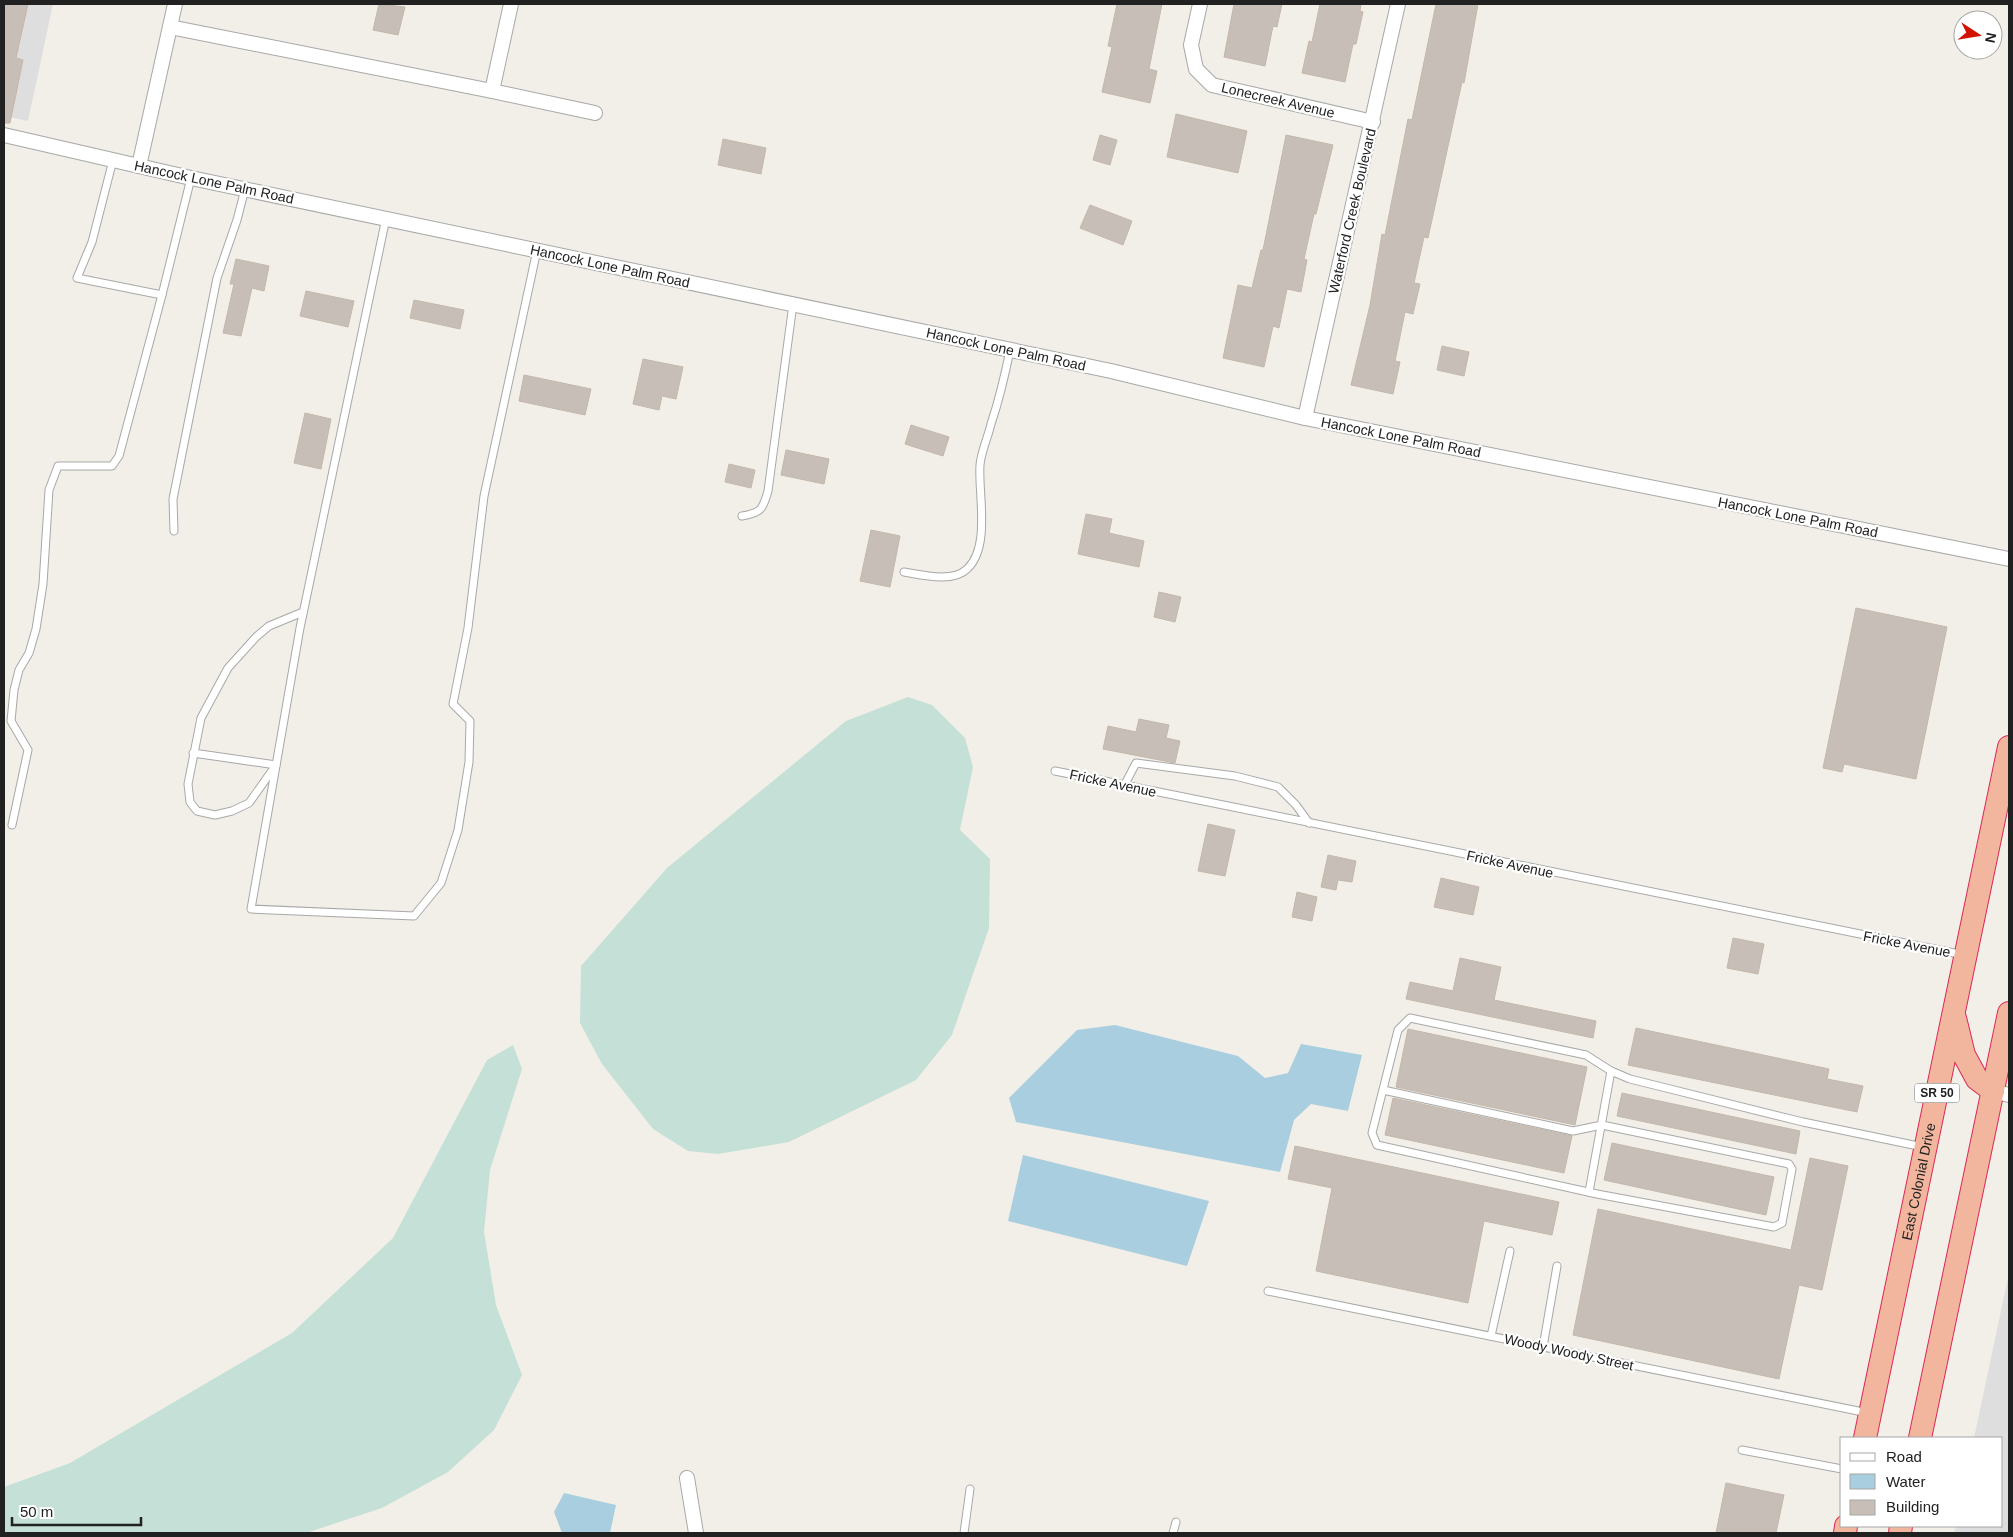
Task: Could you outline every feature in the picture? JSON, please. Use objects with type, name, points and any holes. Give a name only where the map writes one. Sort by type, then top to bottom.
[{"type":"highway","name":"East Colonial Drive","points":[[1865,1437],[2009,747]]},
{"type":"highway","points":[[1954,1013],[1964,1055],[1977,1079],[2001,1093]]},
{"type":"highway","points":[[1920,1437],[2001,1093],[2009,1013]]},
{"type":"street","points":[[139,166],[175,4]]},
{"type":"street","points":[[492,91],[511,4]]},
{"type":"street","name":"Lonecreek Avenue","points":[[1200,4],[1191,45],[1196,69],[1212,85],[1373,122]]},
{"type":"street","name":"Waterford Creek Boulevard","points":[[1305,418],[1398,4]]},
{"type":"street","points":[[170,27],[596,113]]},
{"type":"street","name":"Hancock Lone Palm Road","points":[[4,135],[191,178],[1112,371],[1305,418],[2009,559]]},
{"type":"street","points":[[687,1478],[696,1533]]},
{"type":"lane","points":[[113,160],[92,242],[76,278],[162,295]]},
{"type":"lane","points":[[12,825],[28,750],[11,721],[14,690],[19,670],[29,653],[36,629],[43,584],[49,490],[58,466],[112,466],[119,456],[191,178]]},
{"type":"lane","points":[[174,531],[173,499],[217,278],[237,220],[245,189]]},
{"type":"lane","points":[[386,218],[303,612],[251,909],[414,916],[441,883],[458,830],[469,762],[470,721],[453,704],[468,628],[484,496],[537,250]]},
{"type":"lane","points":[[742,516],[756,514],[764,505],[768,491],[792,304]]},
{"type":"lane","points":[[904,572],[932,577],[951,576],[967,569],[978,551],[982,520],[980,463],[1004,383],[1010,350]]},
{"type":"lane","points":[[276,766],[249,803],[232,812],[214,815],[197,810],[190,802],[188,784],[201,718],[228,668],[256,637],[269,626],[303,612]]},
{"type":"lane","points":[[193,754],[276,766]]},
{"type":"lane","points":[[1124,786],[1136,763],[1235,776],[1278,787],[1309,823]]},
{"type":"lane","name":"Fricke Avenue","points":[[1055,772],[1965,956]]},
{"type":"lane","points":[[1383,1090],[1573,1131],[1602,1125],[1789,1164],[1792,1169],[1782,1223],[1774,1227],[1589,1192],[1377,1145],[1372,1133],[1398,1030],[1410,1018],[1586,1055],[1611,1072],[1630,1079],[1803,1122],[1926,1148]]},
{"type":"lane","points":[[1589,1192],[1611,1072]]},
{"type":"lane","points":[[1491,1336],[1510,1251]]},
{"type":"lane","points":[[1543,1347],[1557,1266]]},
{"type":"lane","name":"Woody Woody Street","points":[[1268,1291],[1871,1413]]},
{"type":"lane","points":[[1742,1450],[1840,1469]]},
{"type":"lane","points":[[964,1533],[970,1489]]},
{"type":"lane","points":[[1173,1533],[1176,1522]]},
{"type":"shaded area","points":[[4,4],[53,4],[28,121],[4,116]]},
{"type":"shaded area","points":[[908,697],[932,705],[965,738],[973,767],[960,830],[990,859],[989,928],[952,1035],[916,1080],[789,1142],[718,1154],[688,1151],[653,1129],[602,1064],[580,1023],[581,966],[667,868],[846,721]]},
{"type":"shaded area","points":[[513,1045],[522,1069],[490,1170],[484,1232],[496,1305],[522,1375],[494,1430],[448,1472],[382,1508],[306,1533],[4,1533],[4,1487],[70,1463],[292,1333],[393,1238],[487,1060]]},
{"type":"shaded area","points":[[2009,1273],[2009,1533],[1954,1533],[1956,1527],[2003,1527],[2003,1437],[1974,1437]]},
{"type":"water","points":[[1115,1025],[1238,1056],[1265,1078],[1288,1073],[1301,1044],[1362,1055],[1348,1111],[1311,1104],[1294,1120],[1280,1172],[1016,1122],[1009,1098],[1077,1030]]},
{"type":"water","points":[[1023,1155],[1209,1201],[1187,1266],[1008,1221]]},
{"type":"water","points":[[564,1493],[616,1505],[610,1533],[562,1533],[554,1512]]},
{"type":"building","points":[[4,4],[28,4],[16,58],[23,60],[10,123],[4,123]]},
{"type":"building","points":[[379,4],[405,7],[398,35],[373,30]]},
{"type":"building","points":[[1117,4],[1162,4],[1149,69],[1157,71],[1150,103],[1102,92],[1112,47],[1108,46]]},
{"type":"building","points":[[1234,4],[1282,4],[1277,27],[1273,26],[1265,66],[1224,57]]},
{"type":"building","points":[[1320,4],[1361,4],[1360,11],[1363,12],[1356,44],[1353,44],[1345,82],[1302,73],[1309,41],[1312,42]]},
{"type":"building","points":[[1436,4],[1478,4],[1464,83],[1462,82],[1428,238],[1424,237],[1414,283],[1420,284],[1413,314],[1405,312],[1395,361],[1400,362],[1393,394],[1351,385],[1370,305],[1382,234],[1385,235],[1408,119],[1412,120]]},
{"type":"building","points":[[1176,114],[1247,131],[1238,173],[1167,157]]},
{"type":"building","points":[[1100,135],[1117,140],[1110,165],[1093,160]]},
{"type":"building","points":[[1286,135],[1333,145],[1304,259],[1307,260],[1301,292],[1287,289],[1279,328],[1273,326],[1264,367],[1223,358],[1238,285],[1252,288],[1261,250],[1263,250]]},
{"type":"building","points":[[723,139],[766,148],[761,174],[718,165]]},
{"type":"building","points":[[1090,205],[1132,221],[1123,245],[1080,228]]},
{"type":"building","points":[[236,259],[269,266],[264,291],[252,288],[241,336],[223,333],[234,284],[230,284]]},
{"type":"building","points":[[306,291],[354,301],[348,327],[300,316]]},
{"type":"building","points":[[414,300],[464,310],[460,329],[410,318]]},
{"type":"building","points":[[1442,346],[1469,352],[1464,376],[1437,370]]},
{"type":"building","points":[[643,359],[683,367],[676,399],[662,396],[659,410],[633,404]]},
{"type":"building","points":[[524,375],[591,389],[585,415],[519,401]]},
{"type":"building","points":[[305,413],[331,419],[321,469],[294,463]]},
{"type":"building","points":[[911,425],[949,437],[943,456],[905,444]]},
{"type":"building","points":[[786,450],[829,459],[824,484],[781,475]]},
{"type":"building","points":[[729,464],[755,470],[751,488],[725,482]]},
{"type":"building","points":[[1086,514],[1112,519],[1109,533],[1144,541],[1139,567],[1078,554]]},
{"type":"building","points":[[871,530],[900,536],[890,587],[860,581]]},
{"type":"building","points":[[1159,592],[1181,597],[1175,622],[1154,617]]},
{"type":"building","points":[[1856,608],[1947,627],[1916,779],[1844,764],[1842,772],[1823,768]]},
{"type":"building","points":[[1139,719],[1169,725],[1166,738],[1180,741],[1175,763],[1103,749],[1108,726],[1136,732]]},
{"type":"building","points":[[1208,824],[1235,830],[1225,876],[1198,871]]},
{"type":"building","points":[[1328,855],[1356,861],[1352,882],[1338,880],[1336,890],[1321,887]]},
{"type":"building","points":[[1441,878],[1479,887],[1473,915],[1434,907]]},
{"type":"building","points":[[1297,892],[1317,897],[1312,921],[1292,917]]},
{"type":"building","points":[[1733,938],[1764,944],[1758,974],[1727,968]]},
{"type":"building","points":[[1460,958],[1501,967],[1494,1000],[1596,1021],[1593,1038],[1406,999],[1410,982],[1453,991]]},
{"type":"building","points":[[1636,1028],[1829,1069],[1827,1079],[1863,1086],[1857,1112],[1628,1065]]},
{"type":"building","points":[[1408,1029],[1587,1067],[1575,1125],[1396,1087]]},
{"type":"building","points":[[1622,1093],[1800,1131],[1796,1154],[1617,1116]]},
{"type":"building","points":[[1393,1098],[1572,1136],[1564,1173],[1385,1135]]},
{"type":"building","points":[[1612,1143],[1774,1177],[1766,1215],[1604,1180]]},
{"type":"building","points":[[1295,1146],[1559,1202],[1552,1235],[1484,1221],[1468,1303],[1316,1271],[1332,1188],[1288,1179]]},
{"type":"building","points":[[1810,1158],[1848,1166],[1822,1290],[1799,1285],[1779,1379],[1573,1335],[1598,1209],[1791,1250]]},
{"type":"building","points":[[1726,1483],[1784,1495],[1776,1533],[1716,1533]]}]
